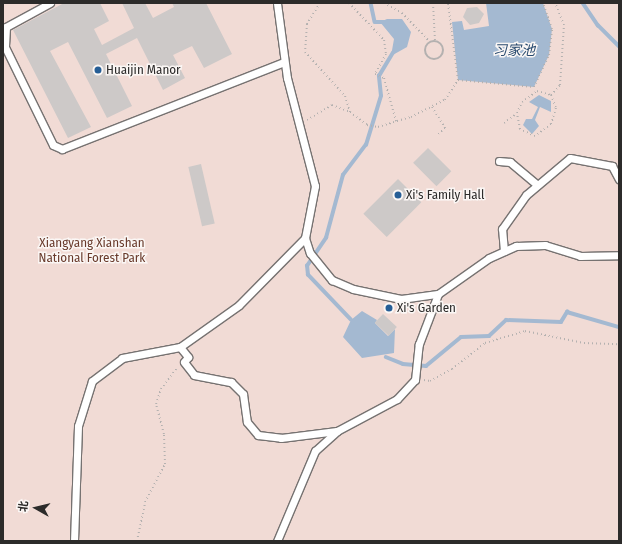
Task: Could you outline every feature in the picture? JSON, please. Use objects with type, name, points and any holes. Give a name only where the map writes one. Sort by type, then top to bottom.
[{"type":"street","points":[[50,3],[6,27],[5,47],[53,145],[62,149],[284,62]]},
{"type":"street","points":[[74,541],[78,426],[92,381],[122,358],[180,347],[240,304],[304,238],[315,186],[284,62],[277,3]]},
{"type":"street","points":[[504,251],[502,229],[537,185],[570,158],[612,166],[619,179]]},
{"type":"street","points":[[499,161],[510,162],[537,185]]},
{"type":"street","points":[[304,238],[310,253],[332,280],[366,292],[401,299],[438,294],[504,251],[516,246],[545,245],[580,256],[619,256]]},
{"type":"street","points":[[277,541],[315,451],[337,431],[397,399],[415,377],[419,357],[419,344],[438,294]]},
{"type":"street","points":[[180,347],[188,357],[184,362],[194,375],[231,382],[243,394],[247,422],[258,435],[282,438],[337,431]]},
{"type":"path","points":[[320,3],[307,24],[305,52],[345,96],[350,112]]},
{"type":"path","points":[[351,3],[384,40],[386,54],[375,74],[384,78],[396,121]]},
{"type":"path","points":[[384,3],[402,13],[430,42]]},
{"type":"path","points":[[430,42],[426,54],[436,59],[443,50],[435,41],[433,3]]},
{"type":"path","points":[[300,126],[332,105],[350,112],[367,125],[378,126],[396,121],[432,107],[445,100],[458,80],[448,3]]},
{"type":"path","points":[[458,80],[534,87],[549,55],[552,29],[543,3]]},
{"type":"path","points":[[551,95],[560,85],[564,25],[555,3]]},
{"type":"path","points":[[430,42],[435,41]]},
{"type":"path","points":[[504,123],[517,113],[529,94],[537,91],[551,95]]},
{"type":"path","points":[[517,113],[520,129],[535,136],[547,130],[555,117],[556,108],[551,95]]},
{"type":"path","points":[[432,107],[446,128],[437,135]]},
{"type":"path","points":[[415,377],[430,381],[452,369],[485,343],[525,331],[584,343],[619,344]]},
{"type":"path","points":[[137,541],[145,502],[165,464],[164,434],[156,404],[171,373],[184,362]]},
{"type":"green space","name":"Xi's Garden","points":[[3,3],[619,3],[619,541],[3,541]]},
{"type":"water","name":"习家池","points":[[486,3],[543,3],[552,29],[549,55],[534,87],[458,80],[452,22],[462,21],[464,30],[489,26]]},
{"type":"water","points":[[387,19],[402,19],[411,32],[407,47],[391,56],[394,39],[380,22]]},
{"type":"water","points":[[539,95],[551,101],[551,112],[540,107],[535,120],[539,126],[532,134],[523,125],[526,119],[532,119],[538,107],[529,102]]},
{"type":"water","points":[[362,311],[377,320],[375,323],[388,336],[395,329],[394,353],[362,358],[343,337],[351,320]]},
{"type":"building","name":"Huaijin Manor","points":[[64,3],[100,3],[109,21],[94,29],[102,45],[134,28],[122,3],[145,3],[153,18],[174,7],[172,3],[206,3],[232,54],[204,68],[192,46],[173,55],[185,78],[163,90],[137,38],[106,54],[132,106],[107,118],[68,42],[50,51],[91,127],[68,138],[13,30]]},
{"type":"building","points":[[477,7],[484,14],[479,23],[470,25],[463,17],[467,8]]},
{"type":"building","points":[[428,148],[451,171],[436,186],[413,163]]},
{"type":"building","points":[[201,164],[215,223],[202,226],[188,167]]},
{"type":"building","points":[[398,179],[421,202],[387,237],[363,214]]},
{"type":"building","points":[[383,314],[397,327],[389,336],[375,323]]},
{"type":"waterway","points":[[371,3],[375,22],[385,22]]},
{"type":"waterway","points":[[583,3],[598,25],[619,46]]},
{"type":"waterway","points":[[351,320],[308,275],[307,266],[326,238],[343,175],[366,145],[381,96],[379,76],[393,53]]},
{"type":"waterway","points":[[386,357],[403,364],[426,366],[461,337],[489,336],[506,320],[561,322],[567,312],[619,327]]},
{"type":"place","name":"Huaijin Manor","points":[[98,70]]},
{"type":"place","name":"Xi's Family Hall","points":[[398,195]]},
{"type":"place","name":"Xi's Garden","points":[[389,308]]},
{"type":"park label","name":"Xiangyang Xianshan National Forest Park","points":[[92,252]]}]
